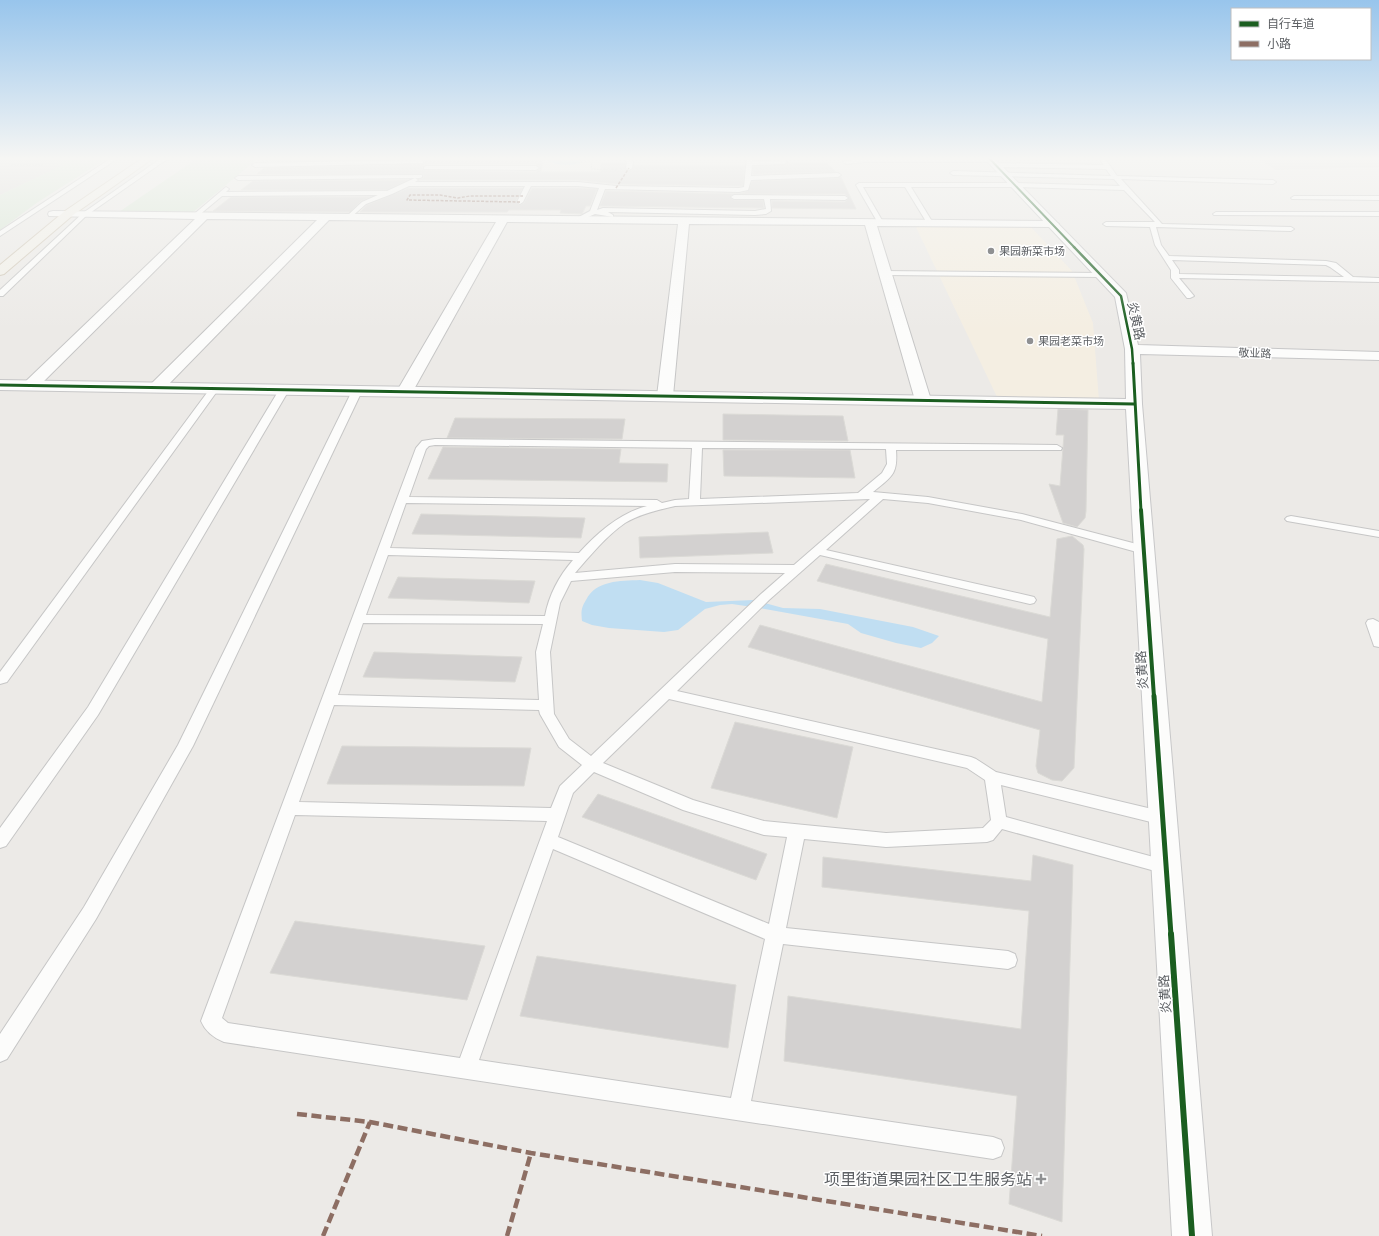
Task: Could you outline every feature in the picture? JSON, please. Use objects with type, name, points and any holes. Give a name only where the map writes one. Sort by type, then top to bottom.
[{"type":"main road","points":[[41,222],[51,215]]},
{"type":"main road","points":[[0,271],[67,215]]},
{"type":"street","points":[[163,215],[1053,224]]},
{"type":"street","points":[[31,385],[200,215]]},
{"type":"street","name":"炎黄路","points":[[1044,215],[1121,296],[1132,349],[1134,404],[1192,1236]]},
{"type":"street","points":[[157,387],[327,216]]},
{"type":"street","points":[[404,392],[504,218]]},
{"type":"street","points":[[665,396],[684,220]]},
{"type":"street","points":[[875,222],[885,273],[923,400]]},
{"type":"street","name":"敬业路","points":[[1132,349],[1379,356]]},
{"type":"street","points":[[0,385],[1134,404]]},
{"type":"lane","points":[[0,234],[28,215]]},
{"type":"lane","points":[[0,294],[84,215]]},
{"type":"lane","points":[[579,219],[583,215]]},
{"type":"lane","points":[[610,215],[612,219]]},
{"type":"lane","points":[[872,215],[875,222]]},
{"type":"lane","points":[[925,215],[930,223]]},
{"type":"lane","points":[[1151,215],[1159,223],[1152,225]]},
{"type":"lane","points":[[1106,224],[1291,229]]},
{"type":"lane","points":[[1152,225],[1158,245],[1175,270],[1175,278],[1190,296]]},
{"type":"lane","points":[[1167,258],[1326,263],[1333,265],[1351,279]]},
{"type":"lane","points":[[885,273],[1101,275]]},
{"type":"lane","points":[[1175,276],[1379,280]]},
{"type":"lane","points":[[0,679],[2,679],[7,673],[215,388]]},
{"type":"lane","points":[[0,840],[93,711],[284,390]]},
{"type":"lane","points":[[0,1052],[90,913],[185,746],[357,391]]},
{"type":"lane","points":[[993,1148],[224,1032],[211,1021],[421,448],[426,443],[1057,448]]},
{"type":"lane","points":[[694,502],[697,445]]},
{"type":"lane","points":[[861,496],[886,475],[892,464],[890,447]]},
{"type":"lane","points":[[466,1069],[566,790],[765,597],[881,495]]},
{"type":"lane","points":[[402,500],[675,503],[881,495],[928,500],[1022,517],[1144,550]]},
{"type":"lane","points":[[675,503],[645,510],[621,521],[593,545],[566,578],[554,604],[543,652],[547,714],[564,743],[592,765],[689,805],[764,828],[886,840],[987,835],[999,822]]},
{"type":"lane","points":[[1291,519],[1379,534]]},
{"type":"lane","points":[[383,551],[582,557]]},
{"type":"lane","points":[[817,551],[1030,600]]},
{"type":"lane","points":[[566,578],[675,568],[797,570]]},
{"type":"lane","points":[[358,619],[551,620]]},
{"type":"lane","points":[[1373,624],[1379,643]]},
{"type":"lane","points":[[666,693],[971,763],[992,777],[1163,818]]},
{"type":"lane","points":[[328,700],[546,705]]},
{"type":"lane","points":[[992,777],[999,822]]},
{"type":"lane","points":[[289,808],[557,815]]},
{"type":"lane","points":[[999,822],[1166,867]]},
{"type":"lane","points":[[739,1110],[797,831]]},
{"type":"lane","points":[[548,840],[776,935],[1008,960]]},
{"type":"shaded area","points":[[915,225],[1030,226],[1072,271],[1093,323],[1099,401],[998,399]]},
{"type":"green space","points":[[0,215],[21,215],[0,230]]},
{"type":"water","points":[[640,580],[658,583],[706,602],[754,600],[783,608],[820,609],[913,627],[939,636],[932,643],[921,648],[896,643],[861,633],[848,624],[732,604],[720,605],[705,609],[678,630],[664,632],[609,628],[592,625],[582,621],[583,605],[590,593],[602,585],[609,583],[617,581]]},
{"type":"building","points":[[1058,409],[1088,410],[1086,511],[1085,518],[1077,527],[1063,523],[1049,484],[1060,486],[1064,435],[1056,435]]},
{"type":"building","points":[[723,414],[843,416],[848,441],[723,440]]},
{"type":"building","points":[[455,418],[625,419],[622,439],[447,438]]},
{"type":"building","points":[[443,447],[621,449],[619,463],[668,464],[667,482],[428,479]]},
{"type":"building","points":[[723,450],[850,450],[855,478],[724,476]]},
{"type":"building","points":[[421,514],[585,518],[581,538],[412,534]]},
{"type":"building","points":[[768,532],[773,553],[640,558],[639,537]]},
{"type":"building","points":[[1072,536],[1083,545],[1084,549],[1074,768],[1062,781],[1052,780],[1038,773],[1036,766],[1040,730],[748,647],[760,625],[1042,702],[1048,639],[817,581],[826,564],[1050,617],[1057,539]]},
{"type":"building","points":[[398,577],[535,581],[529,603],[388,598]]},
{"type":"building","points":[[374,652],[522,657],[515,682],[363,677]]},
{"type":"building","points":[[735,722],[853,747],[837,818],[711,788]]},
{"type":"building","points":[[342,746],[531,748],[524,786],[327,784]]},
{"type":"building","points":[[598,794],[767,854],[756,880],[582,817]]},
{"type":"building","points":[[1033,855],[1073,865],[1062,1222],[1009,1204],[1017,1096],[784,1061],[788,996],[1021,1029],[1029,911],[822,887],[823,857],[1031,881]]},
{"type":"building","points":[[295,921],[485,946],[467,1000],[270,973]]},
{"type":"building","points":[[537,956],[736,985],[728,1048],[520,1016]]},
{"type":"marked path","points":[[297,1114],[370,1122],[531,1153],[1042,1236]]},
{"type":"marked path","points":[[323,1236],[370,1122]]},
{"type":"marked path","points":[[507,1236],[531,1153]]},
{"type":"cycle path","points":[[1043,215],[1121,296],[1132,349],[1134,404],[1192,1236]]},
{"type":"cycle path","points":[[0,385],[1134,404]]},
{"type":"place","name":"果园新菜市场","points":[[991,251]]},
{"type":"place","name":"果园老菜市场","points":[[1030,341]]},
{"type":"place","name":"项里街道果园社区卫生服务站","points":[[1041,1179]]}]
